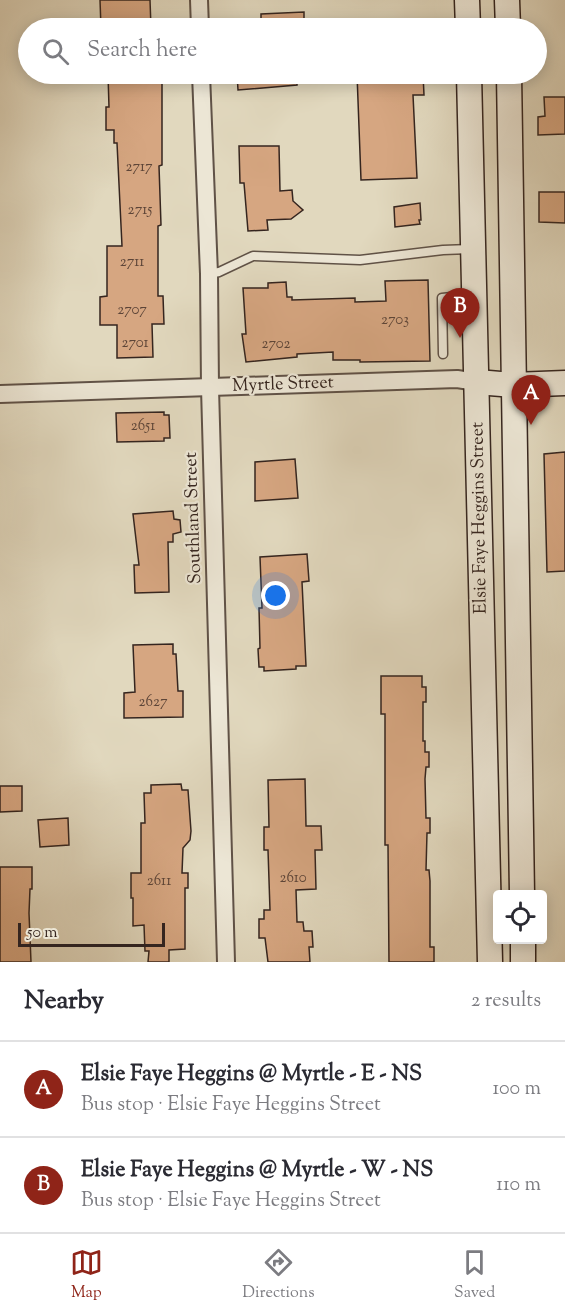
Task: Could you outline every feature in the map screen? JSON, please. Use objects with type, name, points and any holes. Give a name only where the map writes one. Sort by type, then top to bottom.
[{"type":"main road","points":[[467,0],[468,18]]},
{"type":"main road","points":[[507,0],[508,18]]},
{"type":"main road","name":"Elsie Faye Heggins Street","points":[[469,84],[490,962]]},
{"type":"main road","name":"Elsie Faye Heggins Street","points":[[509,84],[522,890]]},
{"type":"main road","name":"Myrtle Street","points":[[477,382],[513,385],[565,383]]},
{"type":"main road","points":[[486,758],[520,757]]},
{"type":"main road","points":[[523,944],[523,962]]},
{"type":"street","points":[[199,0],[200,18]]},
{"type":"street","name":"Southland Street","points":[[201,84],[209,274],[210,388],[226,962]]},
{"type":"street","name":"Myrtle Street","points":[[0,394],[458,380],[477,382]]},
{"type":"lane","points":[[209,274],[219,272],[253,256],[360,260],[444,250],[474,249]]},
{"type":"lane","points":[[442,354],[442,298],[475,295]]},
{"type":"building","points":[[100,0],[150,0],[151,18],[101,18]]},
{"type":"building","points":[[304,12],[304,18],[261,18],[261,14]]},
{"type":"building","points":[[108,84],[162,84],[158,296],[163,296],[164,324],[152,324],[153,357],[117,358],[117,325],[100,325],[100,297],[107,296],[107,246],[122,246],[117,143],[114,143],[114,130],[106,130],[106,107],[109,107]]},
{"type":"building","points":[[238,84],[297,84],[297,85],[238,90]]},
{"type":"building","points":[[357,84],[423,84],[424,95],[413,95],[417,178],[361,180]]},
{"type":"building","points":[[544,97],[565,97],[565,134],[538,135],[538,117],[545,116]]},
{"type":"building","points":[[239,146],[279,146],[280,191],[292,190],[293,201],[303,210],[291,219],[267,220],[268,230],[248,231],[244,183],[240,183]]},
{"type":"building","points":[[539,192],[565,192],[565,223],[539,222]]},
{"type":"building","points":[[420,203],[420,224],[395,227],[394,207]]},
{"type":"building","points":[[428,280],[430,361],[333,360],[333,352],[297,354],[297,357],[246,362],[242,334],[246,334],[243,288],[268,288],[268,283],[286,282],[287,297],[292,297],[292,300],[355,298],[355,302],[386,301],[385,281]]},
{"type":"building","points":[[164,412],[164,415],[169,415],[170,438],[164,438],[164,441],[117,442],[116,413]]},
{"type":"building","points":[[565,452],[565,571],[547,572],[544,454]]},
{"type":"building","points":[[295,459],[298,498],[255,501],[255,462]]},
{"type":"building","points":[[173,511],[174,519],[180,520],[181,532],[173,534],[173,542],[168,542],[169,592],[135,593],[134,565],[139,565],[133,514]]},
{"type":"building","points":[[307,554],[309,581],[302,582],[306,666],[264,671],[264,667],[259,667],[258,649],[260,648],[259,608],[262,608],[260,557]]},
{"type":"building","points":[[173,644],[173,654],[176,654],[178,691],[183,691],[183,717],[124,718],[124,693],[135,692],[133,645]]},
{"type":"building","points":[[381,676],[422,676],[422,687],[426,687],[426,702],[423,702],[423,741],[425,741],[425,752],[429,752],[429,767],[426,767],[425,779],[426,818],[430,818],[430,833],[427,833],[426,870],[429,870],[430,881],[430,947],[434,947],[434,962],[389,962],[388,845],[385,845],[385,714],[381,714]]},
{"type":"building","points":[[305,779],[306,826],[321,826],[322,850],[315,850],[316,889],[296,890],[297,922],[303,922],[304,931],[312,931],[313,947],[309,947],[310,962],[268,962],[265,938],[259,938],[259,919],[264,919],[264,910],[270,910],[268,850],[264,850],[264,827],[269,827],[268,780]]},
{"type":"building","points":[[181,784],[182,790],[188,790],[191,831],[190,840],[183,848],[182,873],[188,873],[188,888],[185,888],[185,949],[169,950],[169,962],[148,962],[149,951],[145,951],[144,925],[133,926],[133,898],[131,898],[131,873],[141,873],[141,823],[145,823],[144,793],[151,793],[151,785]]},
{"type":"building","points":[[0,786],[22,786],[22,811],[0,812]]},
{"type":"building","points":[[68,818],[69,845],[40,847],[38,820]]},
{"type":"building","points":[[0,867],[32,867],[29,913],[31,962],[0,962]]},
{"type":"place","name":"Elsie Faye Heggins @ Myrtle - W - NS","points":[[460,338]]},
{"type":"place","name":"Elsie Faye Heggins @ Myrtle - E - NS","points":[[531,425]]}]
